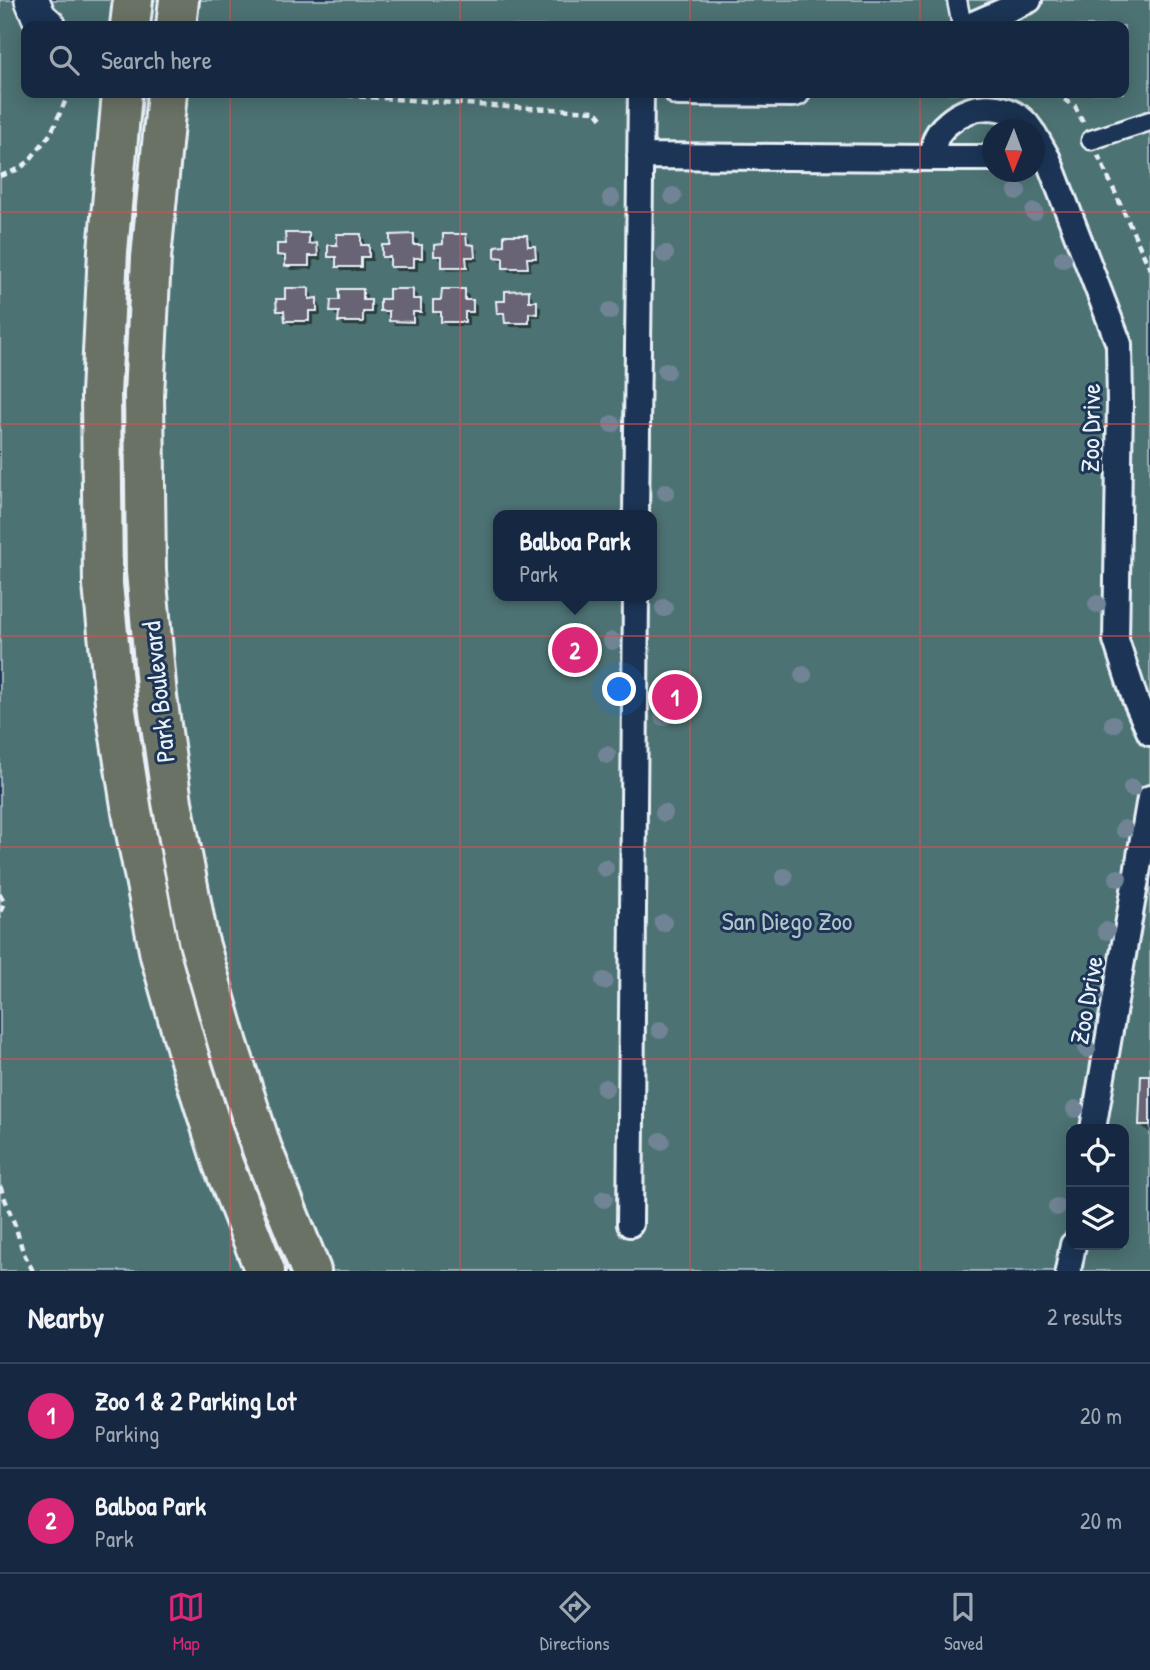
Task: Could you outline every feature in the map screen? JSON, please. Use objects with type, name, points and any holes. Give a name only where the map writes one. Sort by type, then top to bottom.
[{"type":"main road","points":[[32,0],[43,21]]},
{"type":"main road","points":[[131,21],[133,0]]},
{"type":"main road","points":[[177,21],[179,0]]},
{"type":"main road","name":"Park Boulevard","points":[[122,98],[108,251],[101,394],[103,585],[116,711],[132,812],[160,955],[223,1164],[265,1271]]},
{"type":"main road","name":"Park Boulevard","points":[[166,98],[150,258],[144,395],[146,570],[157,697],[172,802],[198,939],[262,1149],[311,1271]]},
{"type":"street","points":[[957,0],[961,21]]},
{"type":"street","points":[[981,21],[1029,0]]},
{"type":"street","points":[[636,510],[640,98]]},
{"type":"street","points":[[934,158],[935,139],[944,125],[971,108],[1007,109],[1021,119]]},
{"type":"street","points":[[1091,140],[1150,121]]},
{"type":"street","points":[[640,156],[982,158]]},
{"type":"street","name":"Zoo Drive","points":[[1045,167],[1076,229],[1119,344],[1115,640],[1150,733]]},
{"type":"street","points":[[629,1224],[636,601]]},
{"type":"street","name":"Zoo Drive","points":[[1094,1124],[1150,798]]},
{"type":"street","points":[[1068,1271],[1072,1250]]},
{"type":"path","points":[[0,176],[19,169],[28,162],[51,133],[67,98]]},
{"type":"path","points":[[381,98],[596,111],[606,122]]},
{"type":"path","points":[[1062,98],[1075,106],[1150,269]]},
{"type":"path","points":[[0,894],[4,901],[0,918]]},
{"type":"path","points":[[0,1186],[23,1252],[33,1271]]},
{"type":"green space","name":"San Diego Zoo","points":[[0,0],[1150,0],[1150,1271],[0,1271]]},
{"type":"building","points":[[285,233],[309,233],[309,244],[317,243],[318,256],[309,256],[309,266],[285,266],[285,256],[277,255],[277,244],[286,244]]},
{"type":"building","points":[[337,234],[361,234],[361,245],[369,245],[369,257],[361,257],[361,267],[336,267],[336,257],[328,257],[328,245],[337,245]]},
{"type":"building","points":[[414,234],[414,245],[422,245],[422,258],[414,258],[414,267],[390,267],[390,257],[382,257],[382,245],[390,245],[390,235]]},
{"type":"building","points":[[443,234],[466,234],[467,244],[474,245],[475,257],[466,257],[467,267],[442,267],[442,256],[434,256],[434,245],[443,244]]},
{"type":"building","points":[[504,235],[527,235],[528,246],[535,246],[536,258],[527,258],[528,268],[503,268],[503,258],[495,257],[495,246],[504,245]]},
{"type":"building","points":[[285,288],[309,288],[309,299],[317,298],[317,311],[309,311],[309,321],[285,321],[284,311],[277,311],[276,299],[285,299]]},
{"type":"building","points":[[339,289],[363,289],[363,300],[371,300],[371,312],[363,312],[363,322],[338,322],[339,312],[330,312],[331,300],[339,300]]},
{"type":"building","points":[[389,289],[413,289],[413,299],[421,299],[421,312],[413,312],[413,322],[389,321],[389,311],[380,311],[380,299],[389,299]]},
{"type":"building","points":[[442,289],[465,289],[465,300],[473,300],[473,312],[465,312],[465,322],[441,322],[441,312],[433,312],[433,300],[441,300]]},
{"type":"building","points":[[529,290],[529,301],[537,301],[537,314],[529,313],[529,323],[505,323],[504,313],[497,313],[496,301],[505,301],[505,291]]},
{"type":"building","points":[[1141,1075],[1150,1075],[1150,1125],[1139,1125]]},
{"type":"place","name":"Balboa Park","points":[[575,650]]},
{"type":"place","name":"Zoo 1 & 2 Parking Lot","points":[[675,697]]}]
